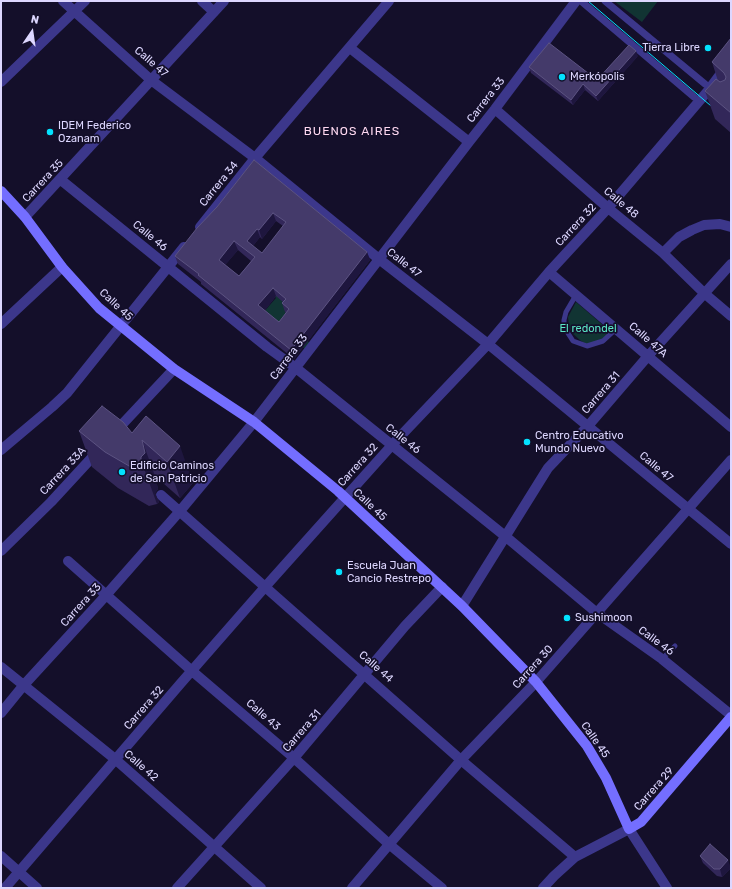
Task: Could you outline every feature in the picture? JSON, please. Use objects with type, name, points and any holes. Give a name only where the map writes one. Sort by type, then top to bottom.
[{"type":"main road","name":"Calle 45","points":[[1,191],[26,217],[62,267],[99,308],[174,369],[254,422],[345,498],[462,606],[536,682],[587,746],[606,778],[629,829]]},
{"type":"main road","name":"Carrera 29","points":[[629,829],[641,822],[731,716]]},
{"type":"street","name":"Calle 47","points":[[63,1],[151,80],[255,158],[379,259],[488,344],[731,544]]},
{"type":"street","points":[[1,82],[85,1]]},
{"type":"street","points":[[202,1],[214,12]]},
{"type":"street","name":"Carrera 35","points":[[26,217],[224,1]]},
{"type":"street","name":"Carrera 34","points":[[1,450],[67,393],[255,158],[389,1]]},
{"type":"street","name":"Carrera 33","points":[[1,712],[180,511],[254,422],[468,142],[495,109],[576,1]]},
{"type":"street","points":[[580,1],[694,97]]},
{"type":"street","points":[[605,1],[705,84]]},
{"type":"street","points":[[350,48],[468,142]]},
{"type":"street","name":"Carrera 32","points":[[5,888],[265,587],[392,445],[488,344],[549,272],[608,208],[707,92],[731,60]]},
{"type":"street","name":"Calle 48","points":[[495,109],[608,208],[663,253],[704,293],[731,316]]},
{"type":"street","name":"Calle 46","points":[[61,180],[169,266],[267,347],[296,368],[505,536],[597,613],[662,660],[731,716]]},
{"type":"street","points":[[663,253],[679,237],[704,225],[720,224],[731,227]]},
{"type":"street","name":"Carrera 31","points":[[462,606],[548,468],[588,426],[648,356],[731,264]]},
{"type":"street","points":[[1,324],[62,267]]},
{"type":"street","name":"Calle 47A","points":[[549,272],[731,427]]},
{"type":"street","name":"Carrera 33A","points":[[1,551],[51,502],[174,369]]},
{"type":"street","name":"Carrera 30","points":[[352,888],[462,760],[536,682],[731,460]]},
{"type":"street","name":"Calle 44","points":[[161,495],[462,760],[575,857]]},
{"type":"street","name":"Calle 43","points":[[68,561],[442,888]]},
{"type":"street","name":"Carrera 31","points":[[177,888],[294,758],[405,626],[442,587]]},
{"type":"street","name":"Calle 42","points":[[1,667],[115,759],[261,888]]},
{"type":"street","name":"Carrera 29","points":[[543,888],[575,857],[629,829]]},
{"type":"street","name":"Calle 45","points":[[629,829],[667,888]]},
{"type":"street","points":[[1,856],[37,888]]},
{"type":"lane","points":[[576,295],[566,312],[564,320],[564,326],[573,341],[587,346],[603,341],[616,329]]},
{"type":"lane","points":[[662,660],[675,646]]},
{"type":"green space","points":[[614,1],[658,1],[642,22]]},
{"type":"green space","points":[[278,284],[289,307],[285,312],[292,318],[287,324],[310,343],[305,349],[262,314],[276,298],[271,293]]},
{"type":"green space","name":"El redondel","points":[[576,302],[611,332],[598,344],[587,344],[571,332],[568,317]]},
{"type":"building","points":[[731,38],[731,113],[705,91],[716,79],[720,82],[725,80],[726,77],[724,73],[712,62]]},
{"type":"building","name":"Merkópolis","points":[[549,43],[597,80],[629,45],[636,51],[596,96],[583,84],[571,100],[529,67]]},
{"type":"building","points":[[254,160],[367,252],[291,350],[175,256],[197,228],[217,207]],"holes":[[[273,213],[286,222],[262,253],[247,241],[257,229],[259,230]],[[234,241],[255,257],[239,276],[219,260]],[[273,288],[286,299],[282,303],[289,309],[279,322],[258,305]]]},
{"type":"building","points":[[102,406],[123,422],[132,433],[146,416],[180,446],[167,462],[142,440],[145,453],[141,457],[141,460],[145,465],[144,468],[136,470],[105,452],[79,431]]},
{"type":"building","points":[[710,844],[728,860],[720,869],[714,869],[700,856]]},
{"type":"tram line","points":[[588,1],[731,123]]},
{"type":"place","name":"Tierra Libre","points":[[708,48]]},
{"type":"place","name":"Merkópolis","points":[[562,77]]},
{"type":"place","name":"IDEM Federico Ozanam","points":[[50,132]]},
{"type":"place","name":"Centro Educativo Mundo Nuevo","points":[[527,442]]},
{"type":"place","name":"Edificio Caminos de San Patricio","points":[[122,472]]},
{"type":"place","name":"Escuela Juan Cancio Restrepo","points":[[339,572]]},
{"type":"place","name":"Sushimoon","points":[[567,618]]},
{"type":"district","name":"BUENOS AIRES","points":[[352,132]]}]
